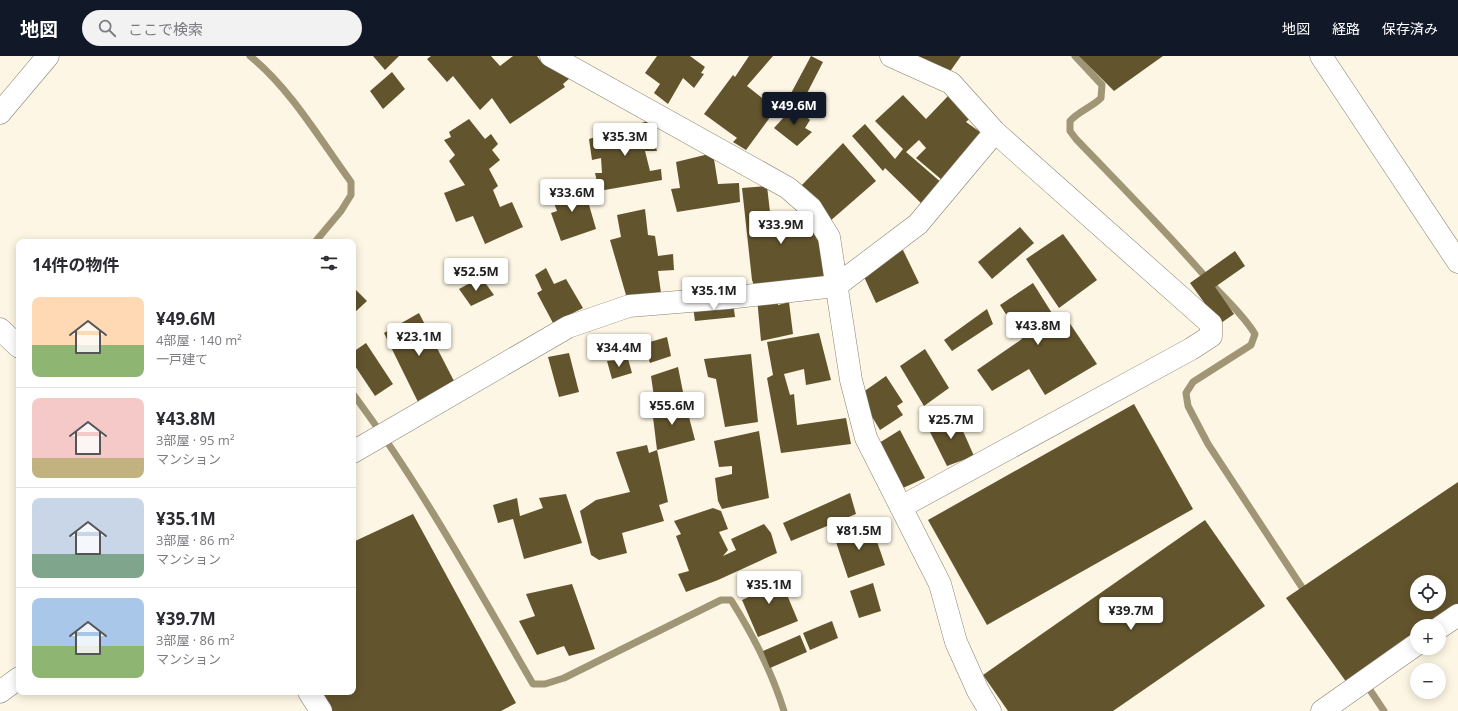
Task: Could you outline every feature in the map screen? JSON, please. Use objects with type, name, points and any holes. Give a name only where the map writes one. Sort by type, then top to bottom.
[{"type":"street","points":[[0,112],[48,56]]},
{"type":"street","points":[[551,56],[788,188],[811,208],[828,237],[851,380],[866,438],[940,584],[956,642],[978,691],[990,711]]},
{"type":"street","points":[[891,56],[951,83],[995,132],[1211,324],[1211,336],[1192,349],[901,507]]},
{"type":"street","points":[[1321,56],[1458,262]]},
{"type":"street","points":[[356,450],[568,327],[629,306],[727,298],[836,286],[918,224],[995,132]]},
{"type":"street","points":[[0,329],[16,344]]},
{"type":"street","points":[[1446,623],[1458,615]]},
{"type":"street","points":[[1322,711],[1410,649]]},
{"type":"street","points":[[0,692],[16,680]]},
{"type":"street","points":[[311,695],[321,711]]},
{"type":"building","points":[[373,56],[399,56],[385,70]]},
{"type":"building","points":[[431,56],[491,56],[500,66],[513,56],[537,56],[542,63],[552,56],[570,78],[563,84],[565,87],[510,124],[492,98],[480,110],[453,76],[447,82],[427,59]]},
{"type":"building","points":[[657,56],[690,56],[705,67],[701,73],[704,74],[694,88],[683,78],[668,104],[654,93],[660,84],[645,73]]},
{"type":"building","points":[[749,56],[773,56],[747,86],[776,109],[746,150],[733,142],[737,138],[704,114],[733,75],[735,77]]},
{"type":"building","points":[[811,56],[823,62],[802,103],[789,97]]},
{"type":"building","points":[[918,56],[961,56],[944,80],[917,58]]},
{"type":"building","points":[[1079,56],[1163,56],[1114,91]]},
{"type":"building","points":[[392,72],[405,89],[383,109],[370,91]]},
{"type":"building","points":[[903,95],[926,119],[948,96],[972,116],[966,122],[983,134],[942,180],[916,158],[926,148],[919,140],[906,152],[943,184],[924,206],[885,168],[883,171],[852,136],[865,124],[895,159],[903,149],[875,121]]},
{"type":"building","points":[[795,105],[810,120],[805,128],[812,132],[797,146],[774,128]]},
{"type":"building","points":[[469,119],[485,139],[491,134],[498,144],[492,150],[500,160],[489,169],[498,186],[493,190],[500,207],[512,202],[523,227],[485,244],[473,216],[456,222],[444,193],[465,185],[449,161],[455,155],[444,140],[451,137],[449,132]]},
{"type":"building","points":[[648,121],[657,151],[645,151],[650,171],[661,169],[662,180],[599,191],[595,173],[602,173],[601,158],[592,160],[589,139]]},
{"type":"building","points":[[843,143],[876,181],[829,222],[798,189]]},
{"type":"building","points":[[713,153],[718,184],[739,183],[740,202],[677,212],[671,189],[680,188],[676,162]]},
{"type":"building","points":[[583,184],[596,229],[561,241],[551,213],[557,211],[551,195]]},
{"type":"building","points":[[767,186],[770,212],[798,213],[825,243],[825,283],[755,288],[752,280],[742,188]]},
{"type":"building","points":[[645,209],[648,235],[655,236],[658,256],[673,254],[674,270],[658,271],[661,293],[630,298],[626,295],[610,240],[621,237],[617,215]]},
{"type":"building","points":[[1020,227],[1034,243],[992,279],[978,262]]},
{"type":"building","points":[[1063,234],[1097,280],[1059,308],[1026,259]]},
{"type":"building","points":[[903,250],[919,283],[876,303],[860,268]]},
{"type":"building","points":[[1235,251],[1245,266],[1215,287],[1234,314],[1219,323],[1190,283]]},
{"type":"building","points":[[546,268],[554,284],[566,279],[583,308],[553,323],[537,293],[542,290],[535,275]]},
{"type":"building","points":[[481,277],[494,295],[471,306],[459,289]]},
{"type":"building","points":[[1033,283],[1055,318],[1063,313],[1097,364],[1045,395],[1029,369],[992,391],[977,370],[1022,339],[1000,305]]},
{"type":"building","points":[[356,290],[367,301],[356,311]]},
{"type":"building","points":[[777,296],[778,305],[789,302],[793,334],[761,341],[757,298]]},
{"type":"building","points":[[733,301],[735,317],[695,321],[693,307]]},
{"type":"building","points":[[987,309],[993,324],[952,351],[944,340]]},
{"type":"building","points":[[419,313],[454,381],[418,402],[384,333]]},
{"type":"building","points":[[819,333],[831,380],[806,385],[804,369],[784,374],[790,395],[794,394],[797,425],[846,418],[851,444],[781,453],[767,378],[773,375],[767,342]]},
{"type":"building","points":[[667,337],[671,356],[650,363],[643,344]]},
{"type":"building","points":[[366,343],[393,384],[375,396],[356,368],[356,350]]},
{"type":"building","points":[[925,349],[949,388],[924,406],[900,366]]},
{"type":"building","points":[[569,353],[579,392],[559,397],[548,357]]},
{"type":"building","points":[[751,354],[758,422],[725,427],[716,379],[708,377],[704,359]]},
{"type":"building","points":[[628,359],[632,373],[612,379],[607,361]]},
{"type":"building","points":[[678,367],[684,397],[655,404],[651,376]]},
{"type":"building","points":[[886,376],[903,402],[897,406],[903,415],[880,430],[859,395]]},
{"type":"building","points":[[685,402],[695,440],[657,450],[652,409]]},
{"type":"building","points":[[1134,404],[1193,509],[987,625],[928,520]]},
{"type":"building","points":[[955,413],[974,456],[947,466],[928,428]]},
{"type":"building","points":[[900,430],[925,478],[903,488],[879,443]]},
{"type":"building","points":[[759,431],[769,498],[722,509],[718,501],[715,478],[732,474],[732,466],[719,467],[714,441]]},
{"type":"building","points":[[647,445],[649,453],[657,450],[668,502],[659,505],[664,521],[622,533],[627,553],[599,560],[591,555],[580,511],[596,500],[630,492],[616,452]]},
{"type":"building","points":[[1458,482],[1458,607],[1441,619],[1410,619],[1410,640],[1347,683],[1286,598]]},
{"type":"building","points":[[850,493],[856,514],[791,541],[783,523]]},
{"type":"building","points":[[566,494],[582,543],[524,559],[513,519],[498,523],[493,505],[517,498],[520,516],[543,508],[539,498]]},
{"type":"building","points":[[713,508],[721,511],[728,529],[719,532],[728,550],[723,556],[736,550],[731,539],[764,524],[771,533],[777,553],[718,580],[686,592],[678,574],[689,571],[676,536],[681,534],[674,521]]},
{"type":"building","points":[[413,514],[516,703],[501,711],[329,711],[320,695],[356,695],[356,541]]},
{"type":"building","points":[[1205,520],[1265,606],[1113,711],[1008,711],[983,675]]},
{"type":"building","points":[[871,524],[885,565],[848,578],[834,536]]},
{"type":"building","points":[[777,571],[798,621],[758,637],[742,600],[753,595],[748,583]]},
{"type":"building","points":[[873,583],[881,611],[859,618],[850,591]]},
{"type":"building","points":[[572,584],[595,649],[569,656],[564,646],[537,655],[519,621],[535,616],[526,594]]},
{"type":"building","points":[[832,621],[838,638],[810,650],[803,633]]},
{"type":"building","points":[[800,635],[807,652],[770,668],[763,651]]},
{"type":"waterway","points":[[250,56],[265,69],[292,99],[351,182],[351,195],[341,211],[318,239]]},
{"type":"waterway","points":[[1075,56],[1102,85],[1101,98],[1077,114],[1070,121],[1070,131],[1239,313],[1255,334],[1251,345],[1193,382],[1186,393],[1188,406],[1208,444],[1307,595]]},
{"type":"waterway","points":[[356,398],[425,500],[533,684],[545,684],[564,678],[721,600],[731,600],[761,654],[774,682],[784,711]]},
{"type":"waterway","points":[[1366,684],[1384,711]]}]
